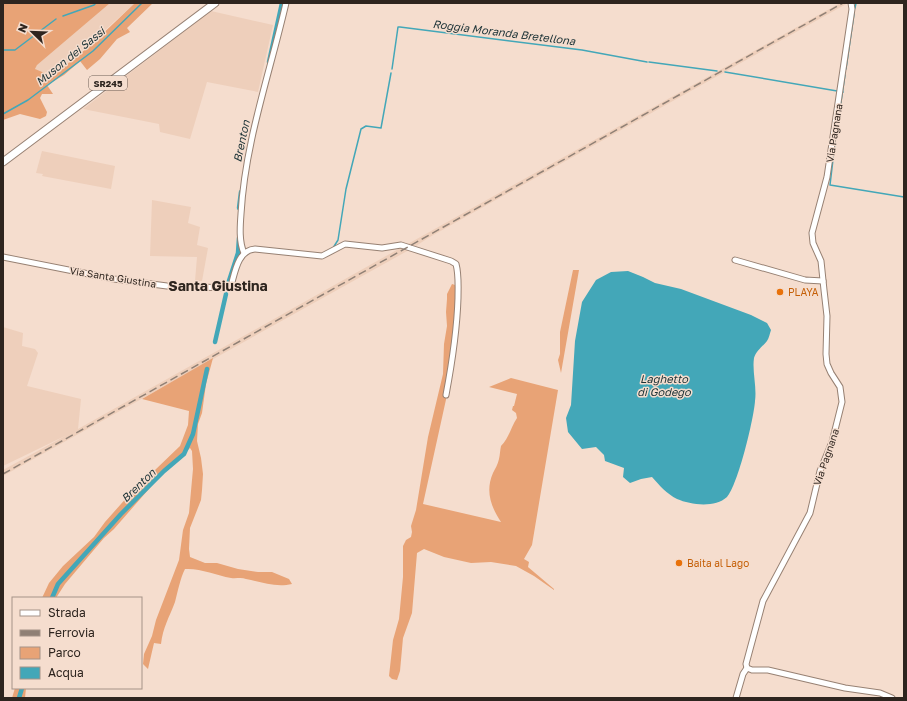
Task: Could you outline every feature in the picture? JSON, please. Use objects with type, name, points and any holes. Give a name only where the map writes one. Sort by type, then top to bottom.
[{"type":"main road","name":"SR245","points":[[3,162],[214,4]]},
{"type":"street","points":[[286,3],[248,158],[240,232],[243,250],[322,256],[345,244],[382,248],[401,245],[456,264],[458,277],[457,317],[453,361],[446,395]]},
{"type":"street","name":"Via Pagnana","points":[[736,698],[743,674],[747,668],[746,662],[761,605],[808,518],[820,471],[832,442],[841,406],[841,389],[830,373],[826,357],[827,316],[821,261],[813,243],[812,233],[827,178],[852,11],[851,3]]},
{"type":"street","name":"Via Santa Giustina","points":[[3,257],[114,279],[167,286],[225,288],[231,286],[243,250]]},
{"type":"street","points":[[735,260],[805,280],[823,281]]},
{"type":"street","points":[[747,668],[752,670],[768,670],[845,688],[880,693],[892,698]]},
{"type":"shaded area","points":[[98,3],[135,3],[60,70],[45,79],[35,69],[42,54]]},
{"type":"shaded area","points":[[840,3],[848,3],[428,238],[413,248],[406,245]]},
{"type":"shaded area","points":[[211,11],[273,25],[258,92],[207,82],[190,139],[160,132],[159,124],[83,109]]},
{"type":"shaded area","points":[[42,151],[115,166],[111,189],[42,176],[43,174],[36,173]]},
{"type":"shaded area","points":[[152,200],[191,207],[188,223],[200,227],[197,245],[208,248],[202,281],[195,281],[197,257],[150,256]]},
{"type":"shaded area","points":[[402,247],[409,250],[3,476],[3,470],[67,435],[3,466],[3,327],[23,333],[22,346],[35,349],[38,353],[27,386],[81,399],[78,429]]},
{"type":"green space","points":[[3,3],[110,3],[37,65],[35,69],[47,74],[45,79],[81,53],[135,3],[153,3],[127,28],[130,32],[117,39],[100,59],[87,70],[80,61],[64,75],[47,85],[53,94],[42,94],[40,98],[47,112],[46,116],[40,119],[20,114],[3,120]]},
{"type":"green space","points":[[573,270],[579,270],[561,373],[558,360],[560,354],[560,332]]},
{"type":"green space","points":[[452,284],[458,286],[456,322],[451,345],[451,350],[454,357],[443,394],[447,395],[423,504],[501,522],[494,511],[490,499],[489,486],[499,461],[501,446],[506,440],[517,418],[516,413],[512,410],[517,394],[489,387],[511,378],[558,390],[532,545],[524,559],[529,562],[528,567],[554,590],[516,566],[491,562],[471,563],[444,557],[424,549],[417,553],[412,613],[403,638],[400,671],[397,680],[392,679],[389,676],[393,640],[399,619],[403,577],[403,546],[406,540],[411,537],[411,526],[416,510],[428,437],[443,374],[444,344],[447,326],[447,294]]},
{"type":"green space","points":[[213,358],[206,384],[202,413],[198,424],[197,441],[203,474],[201,500],[190,528],[190,557],[205,563],[217,563],[238,569],[258,572],[272,572],[289,579],[292,584],[274,585],[244,578],[231,578],[208,572],[185,569],[180,581],[175,602],[165,627],[161,644],[154,643],[148,669],[143,664],[144,654],[152,636],[156,620],[179,560],[183,530],[189,513],[193,469],[192,451],[190,448],[155,482],[114,529],[104,538],[65,584],[57,597],[42,597],[49,583],[63,566],[94,537],[129,495],[180,446],[188,425],[189,411],[142,399]]},
{"type":"green space","points":[[15,689],[26,689],[25,698],[12,698]]},
{"type":"water","name":"Laghetto di Godego","points":[[628,271],[655,283],[681,289],[751,315],[767,323],[771,330],[767,341],[754,358],[754,410],[749,436],[736,479],[727,497],[716,503],[696,504],[677,499],[670,495],[652,477],[630,483],[623,477],[624,468],[605,461],[604,455],[596,447],[582,449],[568,432],[566,418],[571,405],[575,341],[582,302],[596,280],[611,272]]},
{"type":"waterway","points":[[63,16],[96,3]]},
{"type":"waterway","name":"Muson dei Sassi","points":[[3,114],[28,100],[93,51],[142,3]]},
{"type":"waterway","name":"Brenton","points":[[269,62],[282,3]]},
{"type":"waterway","name":"Roggia Moranda Bretellona","points":[[855,8],[856,3]]},
{"type":"waterway","name":"Roggia Moranda Bretellona","points":[[846,69],[854,14]]},
{"type":"waterway","points":[[3,50],[15,50],[56,19]]},
{"type":"waterway","name":"Roggia Moranda Bretellona","points":[[392,69],[398,27],[582,50],[647,62]]},
{"type":"waterway","name":"Roggia Moranda Bretellona","points":[[649,62],[717,71]]},
{"type":"waterway","name":"Roggia Moranda Bretellona","points":[[725,72],[843,92]]},
{"type":"waterway","name":"Roggia Moranda Bretellona","points":[[333,248],[338,240],[346,189],[361,129],[366,126],[381,128],[391,73]]},
{"type":"waterway","name":"Roggia Moranda Bretellona","points":[[837,129],[845,75]]},
{"type":"waterway","name":"Roggia Moranda Bretellona","points":[[836,134],[830,185],[904,197]]},
{"type":"waterway","name":"Brenton","points":[[239,208],[241,192]]},
{"type":"waterway","name":"Brenton","points":[[228,284],[238,253],[239,238]]},
{"type":"waterway","name":"Brenton","points":[[215,342],[226,294]]},
{"type":"waterway","name":"Brenton","points":[[52,597],[58,584],[121,514],[164,471],[184,454],[193,434],[207,369]]},
{"type":"waterway","name":"Brenton","points":[[19,698],[22,689]]},
{"type":"railway","points":[[3,474],[843,3]]},
{"type":"place","name":"PLAYA","points":[[780,292]]},
{"type":"place","name":"Baita al Lago","points":[[679,563]]},
{"type":"district","name":"Santa Giustina","points":[[218,285]]}]
